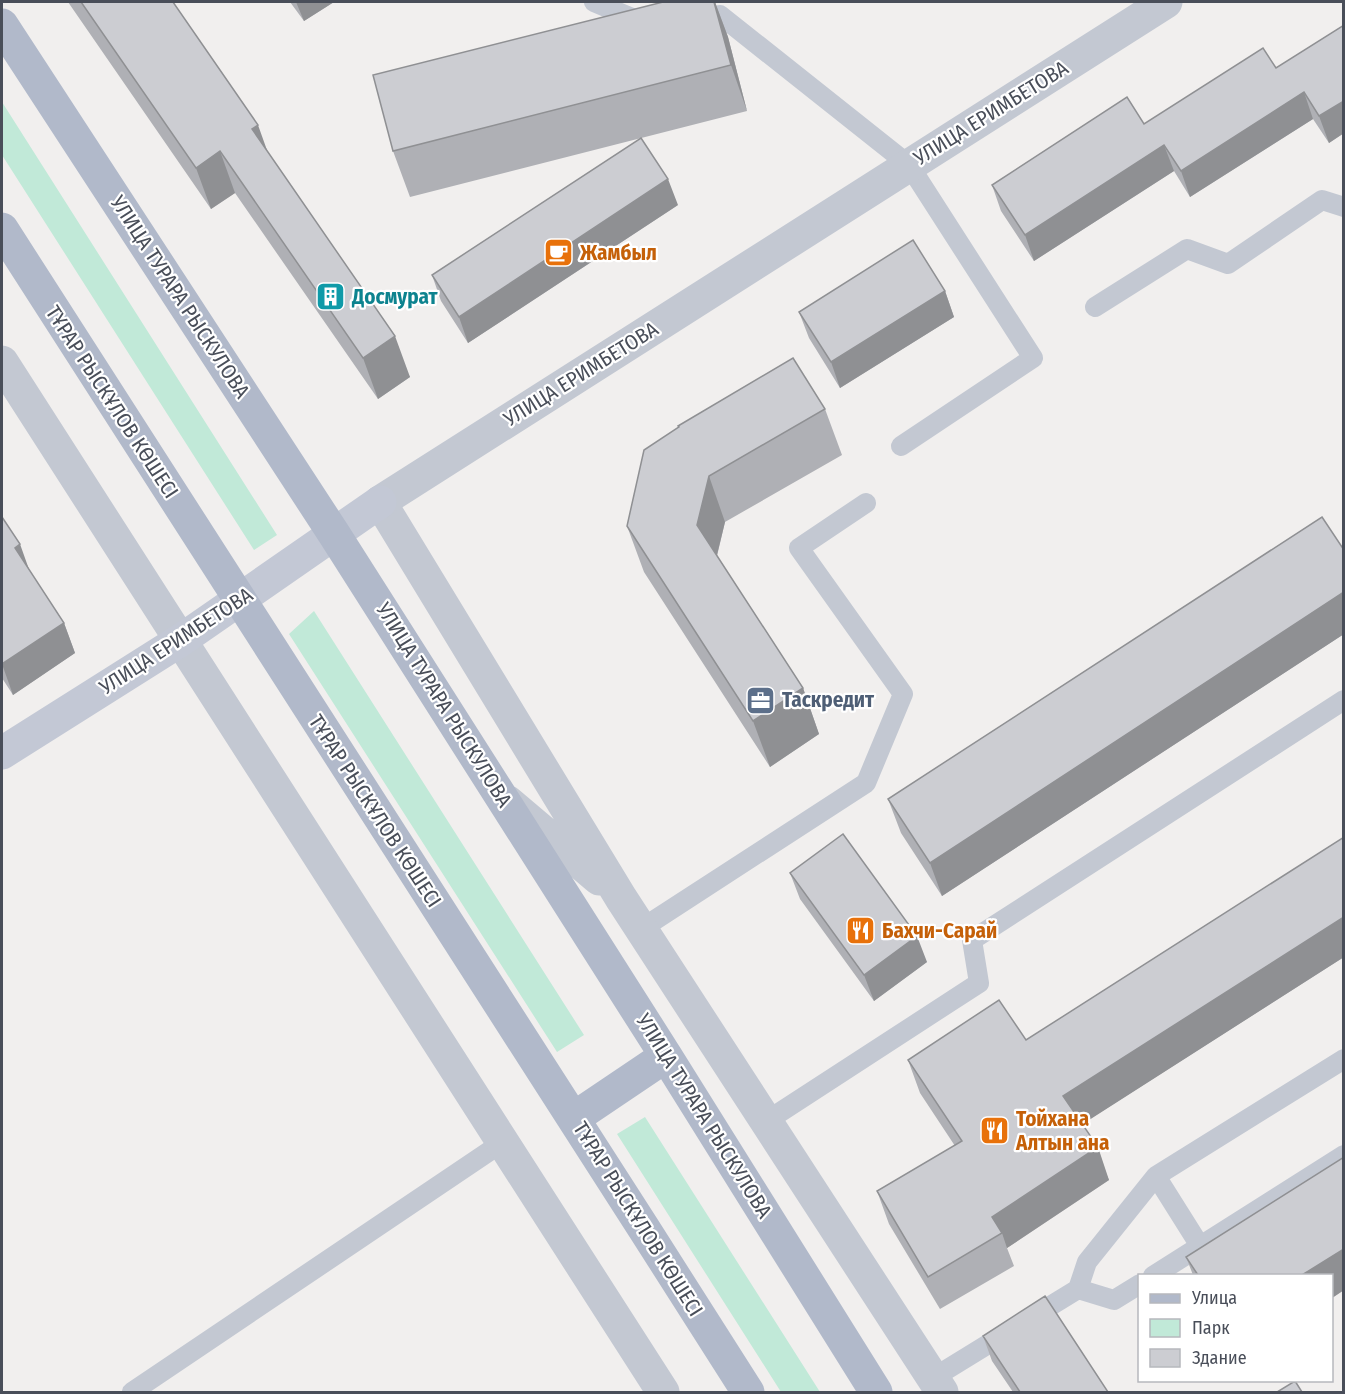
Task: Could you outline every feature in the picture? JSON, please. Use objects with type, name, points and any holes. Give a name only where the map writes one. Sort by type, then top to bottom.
[{"type":"main road","name":"УЛИЦА ТУРАРА РЫСКУЛОВА","points":[[2,25],[334,534],[666,1056],[876,1392]]},
{"type":"main road","name":"ТҰРАР РЫСКҰЛОВ КӨШЕСІ","points":[[2,229],[748,1392]]},
{"type":"main road","name":"УЛИЦА ЕРИМБЕТОВА","points":[[2,753],[181,640],[380,502]]},
{"type":"main road","points":[[574,1118],[666,1056]]},
{"type":"street","name":"УЛИЦА ЕРИМБЕТОВА","points":[[380,502],[1166,2]]},
{"type":"street","points":[[2,362],[663,1392]]},
{"type":"street","points":[[380,502],[621,898],[938,1385]]},
{"type":"street","points":[[502,797],[621,898]]},
{"type":"lane","points":[[594,2],[657,29],[624,37]]},
{"type":"lane","points":[[678,24],[720,15],[909,165],[1033,358],[901,446]]},
{"type":"lane","points":[[1095,307],[1187,249],[1228,264],[1322,200],[1344,207]]},
{"type":"lane","points":[[641,929],[866,783],[903,694],[799,548],[866,503]]},
{"type":"lane","points":[[765,1122],[979,983],[972,940],[1344,700]]},
{"type":"lane","points":[[938,1385],[1078,1289],[1087,1262],[1156,1176],[1344,1059]]},
{"type":"lane","points":[[132,1392],[503,1142]]},
{"type":"lane","points":[[1155,1274],[1344,1155]]},
{"type":"lane","points":[[1156,1176],[1200,1246]]},
{"type":"lane","points":[[1078,1289],[1114,1300],[1138,1285]]},
{"type":"green space","points":[[2,102],[277,535],[254,550],[2,155]]},
{"type":"green space","points":[[314,611],[584,1035],[557,1052],[289,634]]},
{"type":"green space","points":[[645,1117],[820,1392],[781,1392],[617,1134]]},
{"type":"building","points":[[81,2],[173,2],[258,125],[252,129],[395,336],[363,358],[220,151],[196,168]]},
{"type":"building","points":[[663,2],[714,2],[731,65],[393,151],[373,75]]},
{"type":"building","points":[[1344,25],[1344,101],[1319,116],[1304,92],[1181,171],[1164,145],[1025,235],[992,185],[1127,97],[1144,124],[1263,48],[1276,68]]},
{"type":"building","points":[[641,138],[668,179],[459,317],[432,275]]},
{"type":"building","points":[[913,240],[945,291],[831,362],[799,312]]},
{"type":"building","points":[[793,358],[825,409],[709,476],[697,525],[803,688],[753,721],[627,526],[644,450],[678,426]]},
{"type":"building","points":[[2,517],[20,544],[15,548],[64,623],[2,664]]},
{"type":"building","points":[[1322,517],[1344,550],[1344,592],[930,863],[888,799]]},
{"type":"building","points":[[843,834],[917,936],[864,975],[790,873]]},
{"type":"building","points":[[1344,837],[1344,917],[1063,1096],[1098,1147],[992,1217],[1002,1233],[928,1277],[877,1191],[962,1141],[908,1060],[999,1000],[1026,1040]]},
{"type":"building","points":[[1344,1157],[1344,1249],[1304,1274],[1197,1274],[1186,1257]]},
{"type":"building","points":[[1045,1296],[1108,1392],[1020,1392],[983,1336]]},
{"type":"building","points":[[1296,1382],[1302,1392],[1277,1392]]},
{"type":"place","name":"Жамбыл","points":[[559,253]]},
{"type":"place","name":"Досмурат","points":[[331,297]]},
{"type":"place","name":"Таскредит","points":[[761,700]]},
{"type":"place","name":"Бахчи-Сарай","points":[[861,931]]},
{"type":"place","name":"Тойхана Алтын ана","points":[[995,1131]]}]
